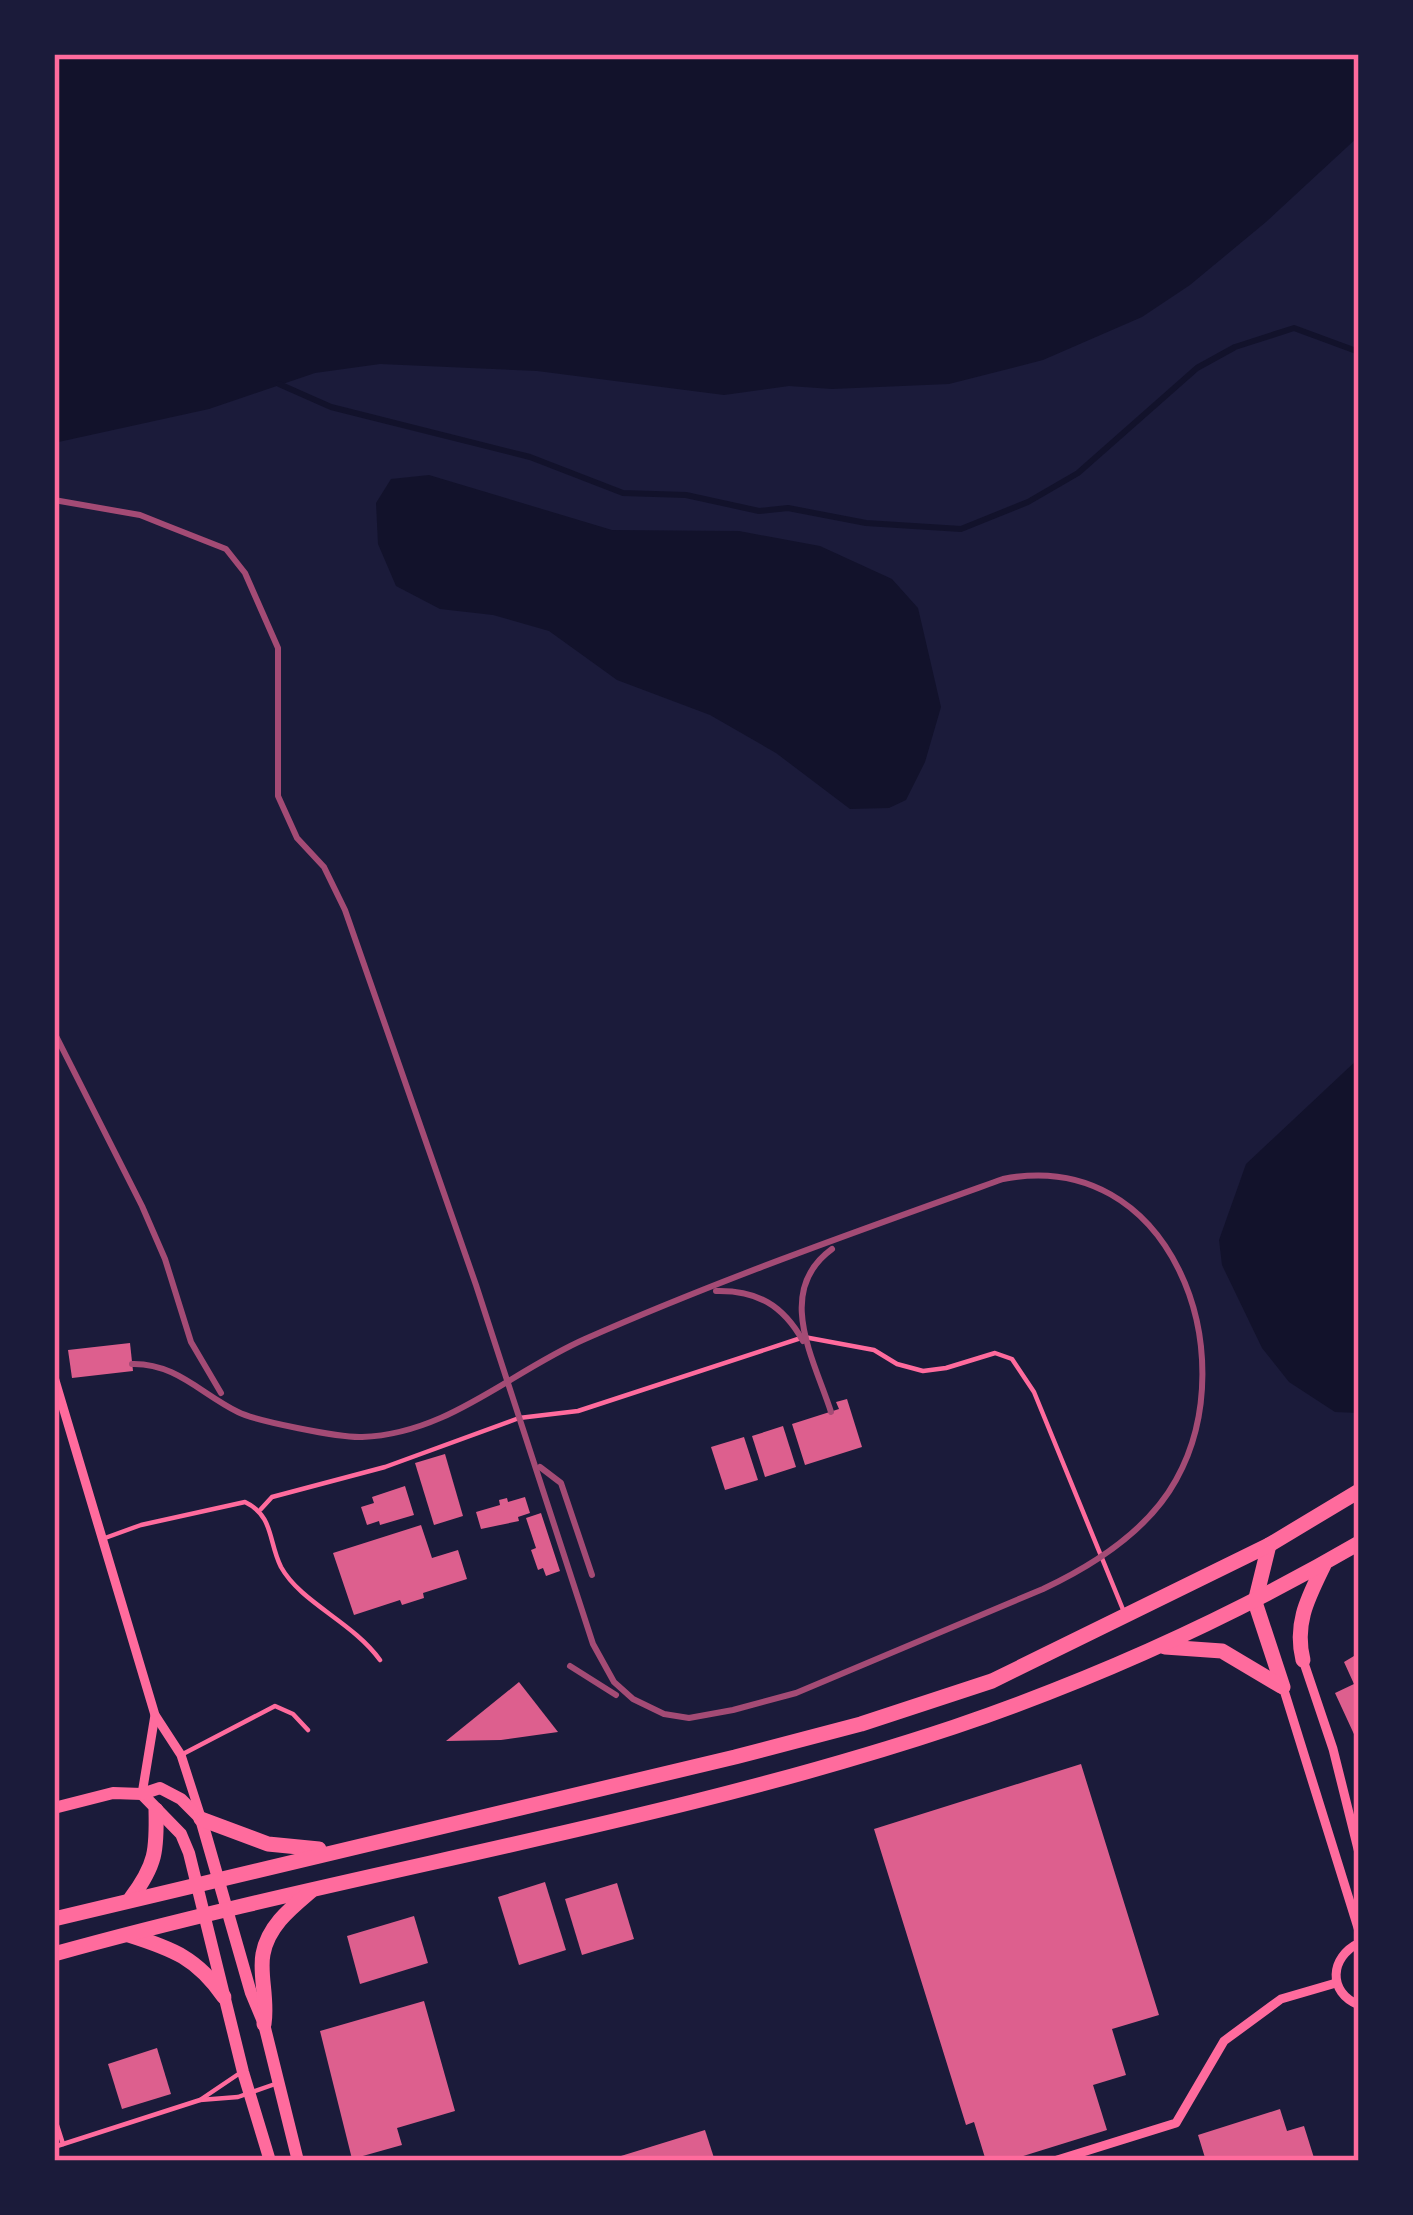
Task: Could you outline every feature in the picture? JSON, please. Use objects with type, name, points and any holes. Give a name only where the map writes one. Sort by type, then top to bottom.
[{"type":"highway","points":[[54,1919],[861,1724],[992,1682],[1269,1545],[1359,1491]]},
{"type":"highway","points":[[54,1954],[737,1789],[954,1726],[1162,1647],[1255,1602],[1359,1543]]},
{"type":"highway","points":[[1269,1545],[1255,1602],[1282,1687]]},
{"type":"highway","points":[[1304,1660],[1298,1638],[1302,1610],[1326,1562]]},
{"type":"highway","points":[[1162,1647],[1222,1651],[1282,1687]]},
{"type":"highway","points":[[131,1898],[149,1874],[155,1856],[156,1810]]},
{"type":"highway","points":[[201,1819],[268,1844],[329,1851]]},
{"type":"highway","points":[[264,2024],[268,2000],[262,1957],[270,1934],[286,1912],[314,1888]]},
{"type":"highway","points":[[126,1934],[175,1950],[206,1972],[224,1997]]},
{"type":"street","points":[[54,1376],[155,1715],[181,1755],[201,1819],[264,2024],[298,2161]]},
{"type":"street","points":[[1304,1660],[1359,1853]]},
{"type":"street","points":[[1282,1687],[1359,1931]]},
{"type":"street","points":[[142,1794],[155,1715]]},
{"type":"street","points":[[54,1808],[113,1793],[142,1794],[160,1788],[181,1799],[201,1819]]},
{"type":"street","points":[[142,1794],[181,1834],[270,2161]]},
{"type":"street","points":[[1359,1943],[1346,1949],[1336,1965],[1336,1983],[1347,2000],[1359,2005]]},
{"type":"street","points":[[1054,2161],[1176,2123],[1224,2041],[1281,1999],[1336,1983]]},
{"type":"street","points":[[1105,2146],[1110,2161]]},
{"type":"lane","points":[[261,1509],[272,1497],[385,1467],[519,1418],[578,1411],[804,1337],[874,1350],[897,1364],[923,1371],[995,1353],[1012,1359],[1034,1392],[1126,1617]]},
{"type":"lane","points":[[103,1539],[245,1502],[261,1509],[280,1565],[295,1585],[352,1628],[380,1660]]},
{"type":"lane","points":[[181,1755],[275,1706],[293,1714],[308,1730]]},
{"type":"lane","points":[[200,2100],[243,2072]]},
{"type":"lane","points":[[54,2147],[200,2100],[280,2083]]},
{"type":"lane","points":[[54,2116],[64,2145]]},
{"type":"shaded area","points":[[54,54],[1359,54],[1359,136],[1266,222],[1190,285],[1142,317],[1043,360],[949,384],[789,386],[724,395],[537,371],[380,364],[315,373],[209,409],[54,443]]},
{"type":"shaded area","points":[[429,475],[612,530],[739,531],[820,546],[892,579],[918,608],[941,707],[925,762],[906,800],[889,808],[850,809],[776,753],[710,715],[617,680],[549,631],[493,615],[440,609],[396,586],[378,544],[376,503],[391,479]]},
{"type":"shaded area","points":[[1359,1058],[1358,1413],[1335,1412],[1289,1382],[1262,1348],[1222,1265],[1219,1240],[1246,1164]]},
{"type":"building","points":[[130,1343],[133,1371],[72,1378],[68,1350]]},
{"type":"building","points":[[847,1399],[862,1447],[805,1465],[792,1424],[839,1409],[836,1402]]},
{"type":"building","points":[[783,1426],[796,1467],[765,1477],[752,1436]]},
{"type":"building","points":[[744,1437],[758,1480],[725,1490],[711,1447]]},
{"type":"building","points":[[445,1454],[463,1516],[434,1525],[415,1463]]},
{"type":"building","points":[[405,1486],[414,1515],[367,1525],[361,1507],[374,1503],[372,1497]]},
{"type":"building","points":[[525,1497],[530,1513],[518,1517],[519,1521],[481,1529],[476,1512],[500,1505],[499,1500]]},
{"type":"building","points":[[541,1513],[560,1571],[546,1576],[543,1568],[538,1570],[531,1550],[536,1548],[526,1518]]},
{"type":"building","points":[[421,1525],[432,1558],[458,1550],[467,1579],[423,1593],[424,1598],[402,1605],[400,1600],[354,1615],[333,1553]]},
{"type":"building","points":[[1359,1653],[1359,1745],[1335,1693],[1354,1684],[1344,1662]]},
{"type":"building","points":[[519,1682],[558,1732],[446,1741]]},
{"type":"building","points":[[1081,1764],[1159,2015],[1112,2029],[1126,2075],[1093,2085],[1107,2130],[1007,2161],[986,2161],[974,2122],[966,2125],[874,1829]]},
{"type":"building","points":[[545,1882],[566,1950],[519,1965],[498,1897]]},
{"type":"building","points":[[617,1883],[634,1939],[582,1955],[565,1899]]},
{"type":"building","points":[[414,1916],[428,1963],[360,1984],[347,1936]]},
{"type":"building","points":[[424,2001],[455,2111],[397,2128],[402,2145],[352,2159],[320,2031]]},
{"type":"building","points":[[157,2048],[171,2094],[122,2109],[108,2064]]},
{"type":"building","points":[[1280,2109],[1287,2131],[1304,2126],[1315,2161],[1206,2161],[1198,2135]]},
{"type":"building","points":[[705,2130],[715,2161],[608,2161],[608,2160]]},
{"type":"waterway","points":[[279,384],[331,407],[530,457],[623,493],[686,495],[759,511],[788,508],[866,523],[961,529],[1028,502],[1078,473],[1197,368],[1235,347],[1294,328],[1359,352]]},
{"type":"railway","points":[[54,500],[140,515],[226,549],[245,573],[278,648],[278,796],[297,838],[324,867],[345,910],[476,1285],[593,1644],[614,1682],[633,1699],[664,1714],[689,1718],[796,1693],[1081,1569],[1135,1531],[1176,1480],[1196,1429],[1202,1375],[1196,1320],[1179,1270],[1150,1226],[1110,1194],[1061,1177],[1003,1179],[740,1275],[585,1339],[557,1353],[531,1368],[504,1384],[478,1399],[451,1413],[393,1433],[351,1437],[262,1420],[238,1412],[175,1374],[132,1364]]},
{"type":"railway","points":[[54,1032],[142,1206],[165,1259],[191,1342],[221,1393]]},
{"type":"railway","points":[[831,1412],[803,1326],[802,1305],[815,1266],[832,1249]]},
{"type":"railway","points":[[716,1291],[744,1293],[767,1302],[787,1318],[803,1341]]},
{"type":"railway","points":[[540,1467],[561,1483],[592,1575]]},
{"type":"railway","points":[[570,1666],[616,1695]]}]
